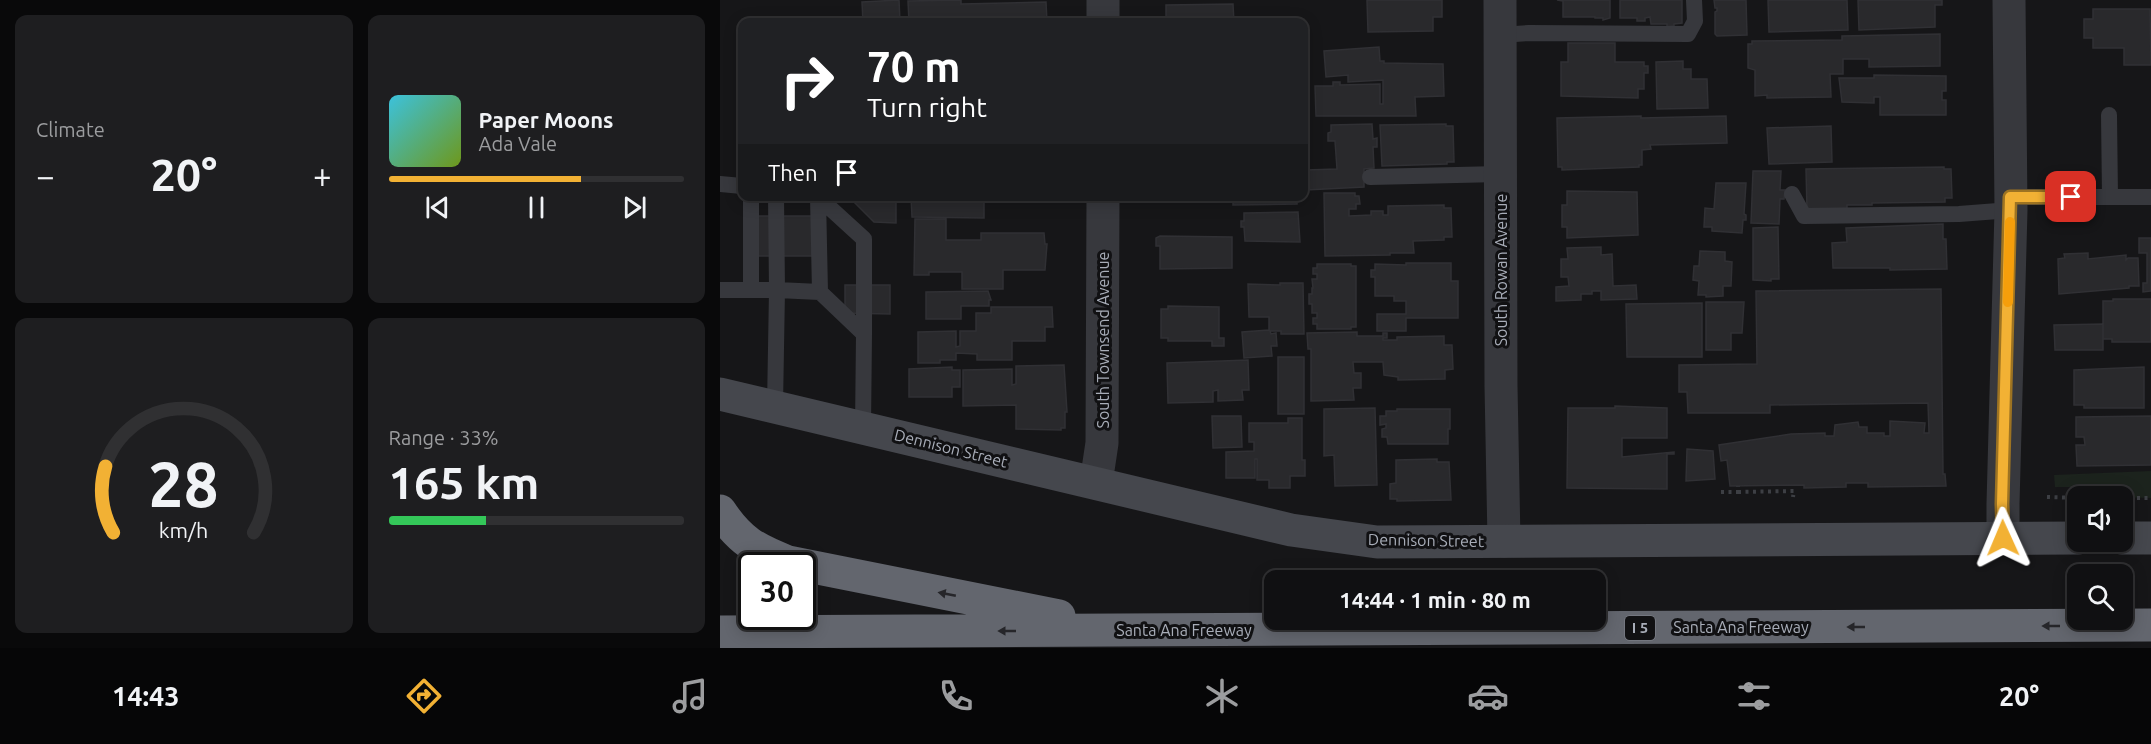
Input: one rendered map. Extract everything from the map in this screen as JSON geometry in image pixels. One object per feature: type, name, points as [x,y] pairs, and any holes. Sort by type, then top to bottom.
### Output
[{"type":"highway","points":[[720,511],[733,530],[759,551],[788,562],[1128,630]]},
{"type":"highway","name":"Santa Ana Freeway","points":[[720,632],[2151,625]]},
{"type":"street","points":[[1103,0],[1103,18]]},
{"type":"street","name":"South Rowan Avenue","points":[[1500,0],[1504,541]]},
{"type":"street","points":[[2003,538],[2002,504],[2011,204],[2009,0]]},
{"type":"street","name":"South Townsend Avenue","points":[[1096,483],[1102,443],[1103,201]]},
{"type":"street","name":"Dennison Street","points":[[720,394],[1291,530],[1377,542],[2067,538]]},
{"type":"street","points":[[2133,538],[2151,538]]},
{"type":"lane","points":[[1500,35],[1529,33],[1688,34],[1695,21],[1694,0]]},
{"type":"lane","points":[[2109,115],[2110,197]]},
{"type":"lane","points":[[1370,177],[1500,174]]},
{"type":"lane","points":[[720,184],[738,186]]},
{"type":"lane","points":[[1792,194],[1804,216],[1959,214],[2011,204],[2110,197],[2151,197]]},
{"type":"lane","points":[[751,201],[751,290]]},
{"type":"lane","points":[[775,406],[777,201]]},
{"type":"lane","points":[[817,201],[820,292]]},
{"type":"lane","points":[[822,201],[864,238],[863,427]]},
{"type":"lane","points":[[720,290],[820,292],[864,334]]},
{"type":"path","points":[[1738,486],[1738,492]]},
{"type":"path","points":[[1721,492],[1794,491],[1793,498]]},
{"type":"path","points":[[2047,498],[2067,498]]},
{"type":"path","points":[[2133,498],[2151,498]]},
{"type":"shaded area","points":[[2151,471],[2151,498],[2133,498],[2133,486],[2055,487],[2054,475]]},
{"type":"building","points":[[899,0],[900,18],[863,18],[862,2]]},
{"type":"building","points":[[961,0],[961,4],[1046,2],[1047,18],[909,18],[908,1]]},
{"type":"building","points":[[1367,0],[1442,0],[1442,17],[1433,17],[1433,31],[1368,32]]},
{"type":"building","points":[[1557,0],[1610,0],[1610,18],[1603,20],[1603,18],[1595,17],[1563,17],[1563,1]]},
{"type":"building","points":[[1620,0],[1682,0],[1682,23],[1667,27],[1667,24],[1651,24],[1650,17],[1645,18],[1645,21],[1637,21],[1637,18],[1620,18]]},
{"type":"building","points":[[1714,0],[1746,0],[1747,35],[1717,36],[1715,34],[1717,8],[1715,8]]},
{"type":"building","points":[[1768,0],[1847,0],[1848,30],[1769,32]]},
{"type":"building","points":[[1858,0],[1942,0],[1942,5],[1935,5],[1935,27],[1859,30]]},
{"type":"building","points":[[1233,4],[1234,18],[1166,18],[1166,5]]},
{"type":"building","points":[[2093,9],[2150,9],[2151,65],[2124,65],[2124,48],[2093,48],[2093,38],[2084,38],[2084,19],[2093,19]]},
{"type":"building","points":[[1940,34],[1940,66],[1869,67],[1869,59],[1843,59],[1843,74],[1830,74],[1831,97],[1767,98],[1767,95],[1755,96],[1755,70],[1748,68],[1748,44],[1752,44],[1752,41],[1842,40],[1842,36]]},
{"type":"building","points":[[1568,43],[1615,43],[1615,62],[1644,62],[1644,66],[1648,66],[1648,73],[1644,73],[1644,89],[1638,89],[1638,98],[1561,96],[1561,62],[1568,62]]},
{"type":"building","points":[[1379,47],[1380,61],[1384,63],[1443,64],[1444,96],[1415,97],[1416,116],[1316,116],[1315,86],[1333,86],[1333,82],[1340,82],[1340,85],[1380,84],[1380,104],[1383,104],[1383,80],[1348,82],[1348,75],[1326,77],[1324,51]]},
{"type":"building","points":[[1683,61],[1683,69],[1691,69],[1691,79],[1707,79],[1708,108],[1657,109],[1656,62]]},
{"type":"building","points":[[1874,75],[1946,76],[1946,91],[1942,91],[1942,100],[1946,100],[1946,115],[1880,115],[1880,97],[1874,97],[1874,103],[1842,102],[1839,78],[1874,78]]},
{"type":"building","points":[[1641,116],[1641,118],[1726,116],[1727,143],[1650,145],[1651,149],[1642,150],[1642,165],[1639,167],[1562,170],[1562,167],[1558,167],[1557,118]]},
{"type":"building","points":[[1372,124],[1373,139],[1377,138],[1377,147],[1373,147],[1374,168],[1364,169],[1364,187],[1308,190],[1308,170],[1337,169],[1335,141],[1328,141],[1331,125]]},
{"type":"building","points":[[1446,124],[1446,126],[1453,126],[1454,162],[1382,166],[1380,125]]},
{"type":"building","points":[[1831,126],[1832,162],[1769,164],[1767,128]]},
{"type":"building","points":[[1944,167],[1944,169],[1951,169],[1952,198],[1945,198],[1945,202],[1872,203],[1872,205],[1847,205],[1847,209],[1807,210],[1806,169]]},
{"type":"building","points":[[1753,171],[1781,171],[1780,190],[1785,190],[1784,199],[1780,199],[1779,224],[1751,223]]},
{"type":"building","points":[[1716,183],[1746,183],[1744,214],[1746,220],[1743,220],[1742,233],[1712,231],[1712,227],[1704,227],[1705,208],[1714,209]]},
{"type":"building","points":[[1567,191],[1637,192],[1638,235],[1567,238],[1567,227],[1562,227],[1562,205],[1567,205]]},
{"type":"building","points":[[1324,193],[1355,193],[1355,196],[1359,196],[1360,204],[1356,204],[1356,209],[1349,209],[1349,216],[1371,215],[1371,211],[1383,211],[1383,215],[1388,215],[1388,206],[1444,205],[1444,208],[1451,208],[1452,237],[1444,237],[1444,240],[1413,241],[1414,253],[1325,256]]},
{"type":"building","points":[[853,201],[896,201],[896,223],[874,222]]},
{"type":"building","points":[[911,201],[984,201],[984,218],[912,217]]},
{"type":"building","points":[[1233,201],[1297,201],[1297,204],[1233,205]]},
{"type":"building","points":[[1298,212],[1300,242],[1245,241],[1244,227],[1241,227],[1244,213]]},
{"type":"building","points":[[744,216],[812,216],[812,256],[744,256]]},
{"type":"building","points":[[915,219],[946,219],[946,240],[981,240],[981,233],[1044,233],[1045,244],[1047,244],[1045,270],[1003,270],[1003,289],[962,289],[962,272],[929,272],[929,275],[914,275]]},
{"type":"building","points":[[1943,224],[1947,269],[1833,268],[1832,243],[1847,242],[1846,228]]},
{"type":"building","points":[[1778,227],[1779,279],[1753,280],[1753,228]]},
{"type":"building","points":[[1160,236],[1232,237],[1232,268],[1160,269],[1160,246],[1156,246],[1156,238]]},
{"type":"building","points":[[2139,238],[2151,238],[2151,291],[2143,292],[2143,283],[2147,283],[2147,253],[2139,253]]},
{"type":"building","points":[[1601,247],[1601,255],[1612,254],[1613,286],[1636,285],[1637,299],[1601,300],[1601,291],[1592,291],[1592,294],[1581,294],[1581,300],[1556,301],[1556,287],[1569,286],[1568,277],[1561,277],[1561,259],[1568,259],[1567,248]]},
{"type":"building","points":[[1700,251],[1725,252],[1725,261],[1732,262],[1731,286],[1723,286],[1723,296],[1698,295],[1699,281],[1693,280],[1694,266],[1699,266]]},
{"type":"building","points":[[2088,253],[2088,259],[2126,255],[2126,260],[2138,258],[2139,286],[2059,294],[2058,259],[2065,258],[2064,254]]},
{"type":"building","points":[[1406,263],[1451,263],[1451,281],[1458,281],[1458,318],[1406,318],[1406,331],[1377,331],[1377,314],[1406,314],[1406,301],[1394,301],[1394,296],[1375,296],[1375,277],[1371,277],[1371,270],[1375,270],[1375,264],[1406,265]]},
{"type":"building","points":[[1317,264],[1356,266],[1356,327],[1317,329],[1317,324],[1313,324],[1313,318],[1317,318],[1317,313],[1312,313],[1309,294],[1312,294],[1312,279],[1317,279],[1317,274],[1313,274],[1313,268],[1317,268]]},
{"type":"building","points":[[1280,283],[1303,283],[1304,334],[1281,334],[1281,331],[1270,331],[1271,334],[1276,333],[1277,346],[1271,346],[1272,356],[1244,358],[1242,332],[1269,330],[1269,317],[1249,317],[1248,284],[1280,285]]},
{"type":"building","points":[[845,285],[890,285],[890,314],[845,313]]},
{"type":"building","points":[[1941,289],[1943,474],[1945,474],[1946,486],[1868,487],[1868,483],[1846,483],[1846,487],[1730,486],[1727,460],[1721,461],[1719,445],[1791,434],[1825,433],[1825,436],[1834,436],[1835,425],[1858,422],[1859,427],[1867,427],[1867,433],[1884,433],[1884,436],[1890,436],[1890,421],[1925,423],[1924,433],[1929,433],[1928,403],[1770,405],[1770,413],[1688,413],[1687,392],[1679,392],[1679,365],[1757,364],[1756,291]]},
{"type":"building","points":[[988,291],[991,300],[989,300],[989,306],[961,306],[961,319],[926,319],[926,292]]},
{"type":"building","points":[[2113,299],[2151,299],[2151,342],[2112,342],[2112,339],[2103,339],[2103,301],[2113,301]]},
{"type":"building","points":[[1706,302],[1744,302],[1742,333],[1731,333],[1731,350],[1706,350]]},
{"type":"building","points":[[1702,303],[1702,357],[1627,357],[1626,304]]},
{"type":"building","points":[[1168,306],[1219,307],[1219,338],[1224,338],[1224,346],[1212,346],[1212,341],[1168,341],[1168,338],[1161,338],[1161,309],[1168,309]]},
{"type":"building","points":[[991,307],[1052,307],[1053,327],[1045,327],[1045,341],[1012,341],[1012,360],[977,360],[977,354],[956,353],[956,360],[918,363],[918,332],[956,331],[956,347],[960,346],[960,331],[976,331],[976,313],[991,313]]},
{"type":"building","points":[[2103,324],[2103,350],[2055,350],[2054,325]]},
{"type":"building","points":[[1357,332],[1357,336],[1383,336],[1383,333],[1387,333],[1387,338],[1383,340],[1397,340],[1397,337],[1444,336],[1444,345],[1452,345],[1453,369],[1445,370],[1445,379],[1398,380],[1398,377],[1384,375],[1383,362],[1353,362],[1354,373],[1361,373],[1361,388],[1353,388],[1354,400],[1311,401],[1311,349],[1308,349],[1307,333]]},
{"type":"building","points":[[1278,357],[1304,357],[1304,414],[1278,414]]},
{"type":"building","points":[[1248,360],[1249,390],[1242,390],[1243,400],[1218,401],[1218,390],[1213,391],[1213,402],[1168,403],[1167,363]]},
{"type":"building","points":[[1064,365],[1067,412],[1065,412],[1065,428],[1061,430],[1016,429],[1016,405],[963,406],[963,370],[1012,369],[1012,385],[1016,384],[1016,366]]},
{"type":"building","points":[[952,367],[952,370],[960,370],[960,387],[952,387],[952,397],[909,397],[909,369]]},
{"type":"building","points":[[2144,367],[2144,408],[2084,408],[2084,405],[2074,405],[2074,370]]},
{"type":"building","points":[[1615,406],[1667,408],[1667,438],[1622,438],[1622,457],[1674,452],[1674,454],[1667,454],[1667,489],[1567,488],[1568,408],[1615,408]]},
{"type":"building","points":[[1375,408],[1377,485],[1335,486],[1334,455],[1324,456],[1324,409]]},
{"type":"building","points":[[1397,409],[1450,409],[1448,444],[1388,444],[1387,437],[1382,437],[1382,429],[1386,428],[1386,424],[1380,425],[1380,416],[1386,416],[1386,411],[1397,411]]},
{"type":"building","points":[[1212,416],[1241,416],[1242,447],[1213,448]]},
{"type":"building","points":[[2151,416],[2151,465],[2077,466],[2076,445],[2085,445],[2084,437],[2076,437],[2076,417]]},
{"type":"building","points":[[1288,418],[1302,418],[1302,460],[1305,460],[1305,476],[1290,476],[1290,488],[1269,488],[1269,480],[1257,480],[1257,459],[1255,459],[1255,478],[1226,478],[1226,452],[1254,451],[1254,442],[1249,442],[1249,423],[1288,423]]},
{"type":"building","points":[[1687,449],[1713,451],[1715,479],[1686,481]]},
{"type":"building","points":[[1437,459],[1437,462],[1449,462],[1451,500],[1397,501],[1397,499],[1390,499],[1390,484],[1396,483],[1396,460]]},
{"type":"slow traffic","points":[[2008,302],[2010,222]]},
{"type":"route","points":[[2003,538],[2010,197],[2071,197]]}]
